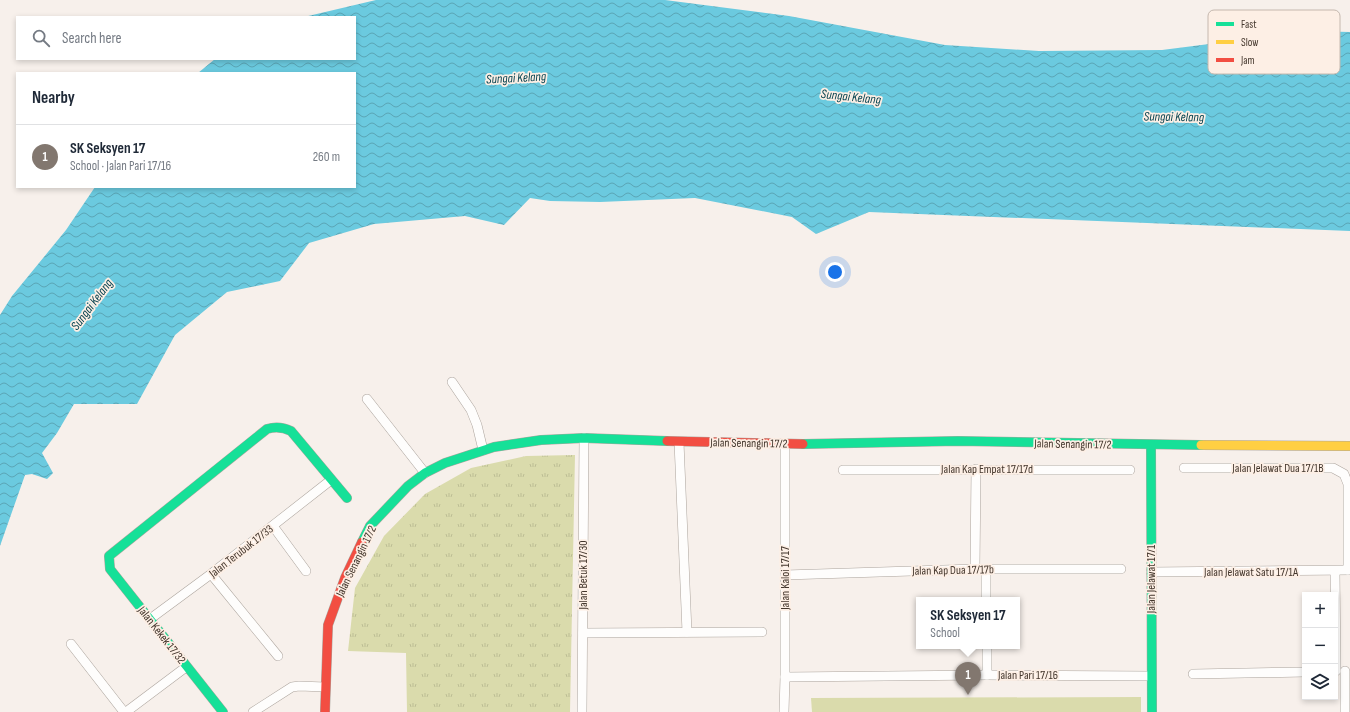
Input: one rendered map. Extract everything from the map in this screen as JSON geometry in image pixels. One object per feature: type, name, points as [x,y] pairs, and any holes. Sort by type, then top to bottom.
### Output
[{"type":"street","points":[[452,382],[471,410],[477,425],[483,450]]},
{"type":"street","points":[[367,399],[425,473]]},
{"type":"street","name":"Jalan Kekek 17/32","points":[[222,712],[110,569],[108,563],[109,556],[267,429],[274,426],[285,427],[291,430],[331,480]]},
{"type":"street","name":"Jalan Senangin 17/2","points":[[324,712],[328,625],[345,578],[370,526],[408,486],[425,473],[444,463],[483,450],[521,442],[584,438],[785,444],[958,442],[1350,446]]},
{"type":"street","name":"Jalan Betuk 17/30","points":[[582,712],[584,438]]},
{"type":"street","points":[[679,442],[687,632]]},
{"type":"street","name":"Jalan Kaloi 17/17","points":[[784,712],[785,444]]},
{"type":"street","name":"Jalan Jelawat 17/1","points":[[1151,445],[1152,712]]},
{"type":"street","name":"Jalan Jelawat Dua 17/1B","points":[[1184,468],[1333,468],[1344,474],[1348,484],[1349,570]]},
{"type":"street","points":[[974,569],[976,469]]},
{"type":"street","name":"Jalan Kap Empat 17/17d","points":[[843,470],[1130,470]]},
{"type":"street","points":[[331,480],[346,498]]},
{"type":"street","name":"Jalan Terubuk 17/33","points":[[150,619],[212,574],[331,480]]},
{"type":"street","points":[[273,526],[306,571]]},
{"type":"street","name":"Jalan Kap Dua 17/17b","points":[[785,575],[974,569],[1121,569]]},
{"type":"street","points":[[986,569],[986,597]]},
{"type":"street","name":"Jalan Jelawat Satu 17/1A","points":[[1151,572],[1349,570]]},
{"type":"street","points":[[1335,571],[1345,712]]},
{"type":"street","points":[[212,574],[278,656]]},
{"type":"street","points":[[583,633],[762,632]]},
{"type":"street","points":[[70,644],[125,712],[186,667]]},
{"type":"street","points":[[987,649],[987,675]]},
{"type":"street","points":[[1193,674],[1302,672]]},
{"type":"street","name":"Jalan Pari 17/16","points":[[785,677],[987,675],[1152,676]]},
{"type":"street","points":[[253,712],[292,687],[325,687]]},
{"type":"green space","points":[[575,455],[570,712],[407,712],[406,653],[348,651],[355,588],[384,536],[425,494],[471,468],[526,456]]},
{"type":"green space","points":[[1141,697],[1141,712],[812,712],[811,698]]},
{"type":"water","name":"Sungai Kelang","points":[[376,0],[665,0],[789,16],[945,45],[1039,51],[1162,50],[1208,44],[1208,74],[1340,74],[1340,32],[1350,32],[1350,231],[869,212],[816,234],[792,217],[695,198],[600,202],[550,201],[530,198],[504,225],[465,216],[374,224],[309,243],[280,281],[227,292],[175,335],[137,404],[74,404],[57,433],[42,453],[53,473],[47,479],[32,474],[25,475],[0,546],[0,315],[12,296],[66,230],[94,188],[356,188],[356,72],[199,72],[214,60],[356,60],[356,16],[308,16]]},
{"type":"traffic: fast","points":[[223,712],[110,569],[109,556],[267,429],[273,427],[279,427],[291,431],[347,498]]},
{"type":"traffic: fast","points":[[362,542],[370,526],[408,486],[425,473],[445,463],[494,447],[541,440],[584,438],[667,441]]},
{"type":"traffic: fast","points":[[803,444],[958,441],[1201,445]]},
{"type":"traffic: fast","points":[[1151,445],[1152,712]]},
{"type":"traffic: slow","points":[[1201,445],[1350,446]]},
{"type":"traffic: jam","points":[[667,441],[803,444]]},
{"type":"traffic: jam","points":[[325,712],[328,625],[345,578],[362,542]]},
{"type":"place","name":"SK Seksyen 17","points":[[968,695]]}]
